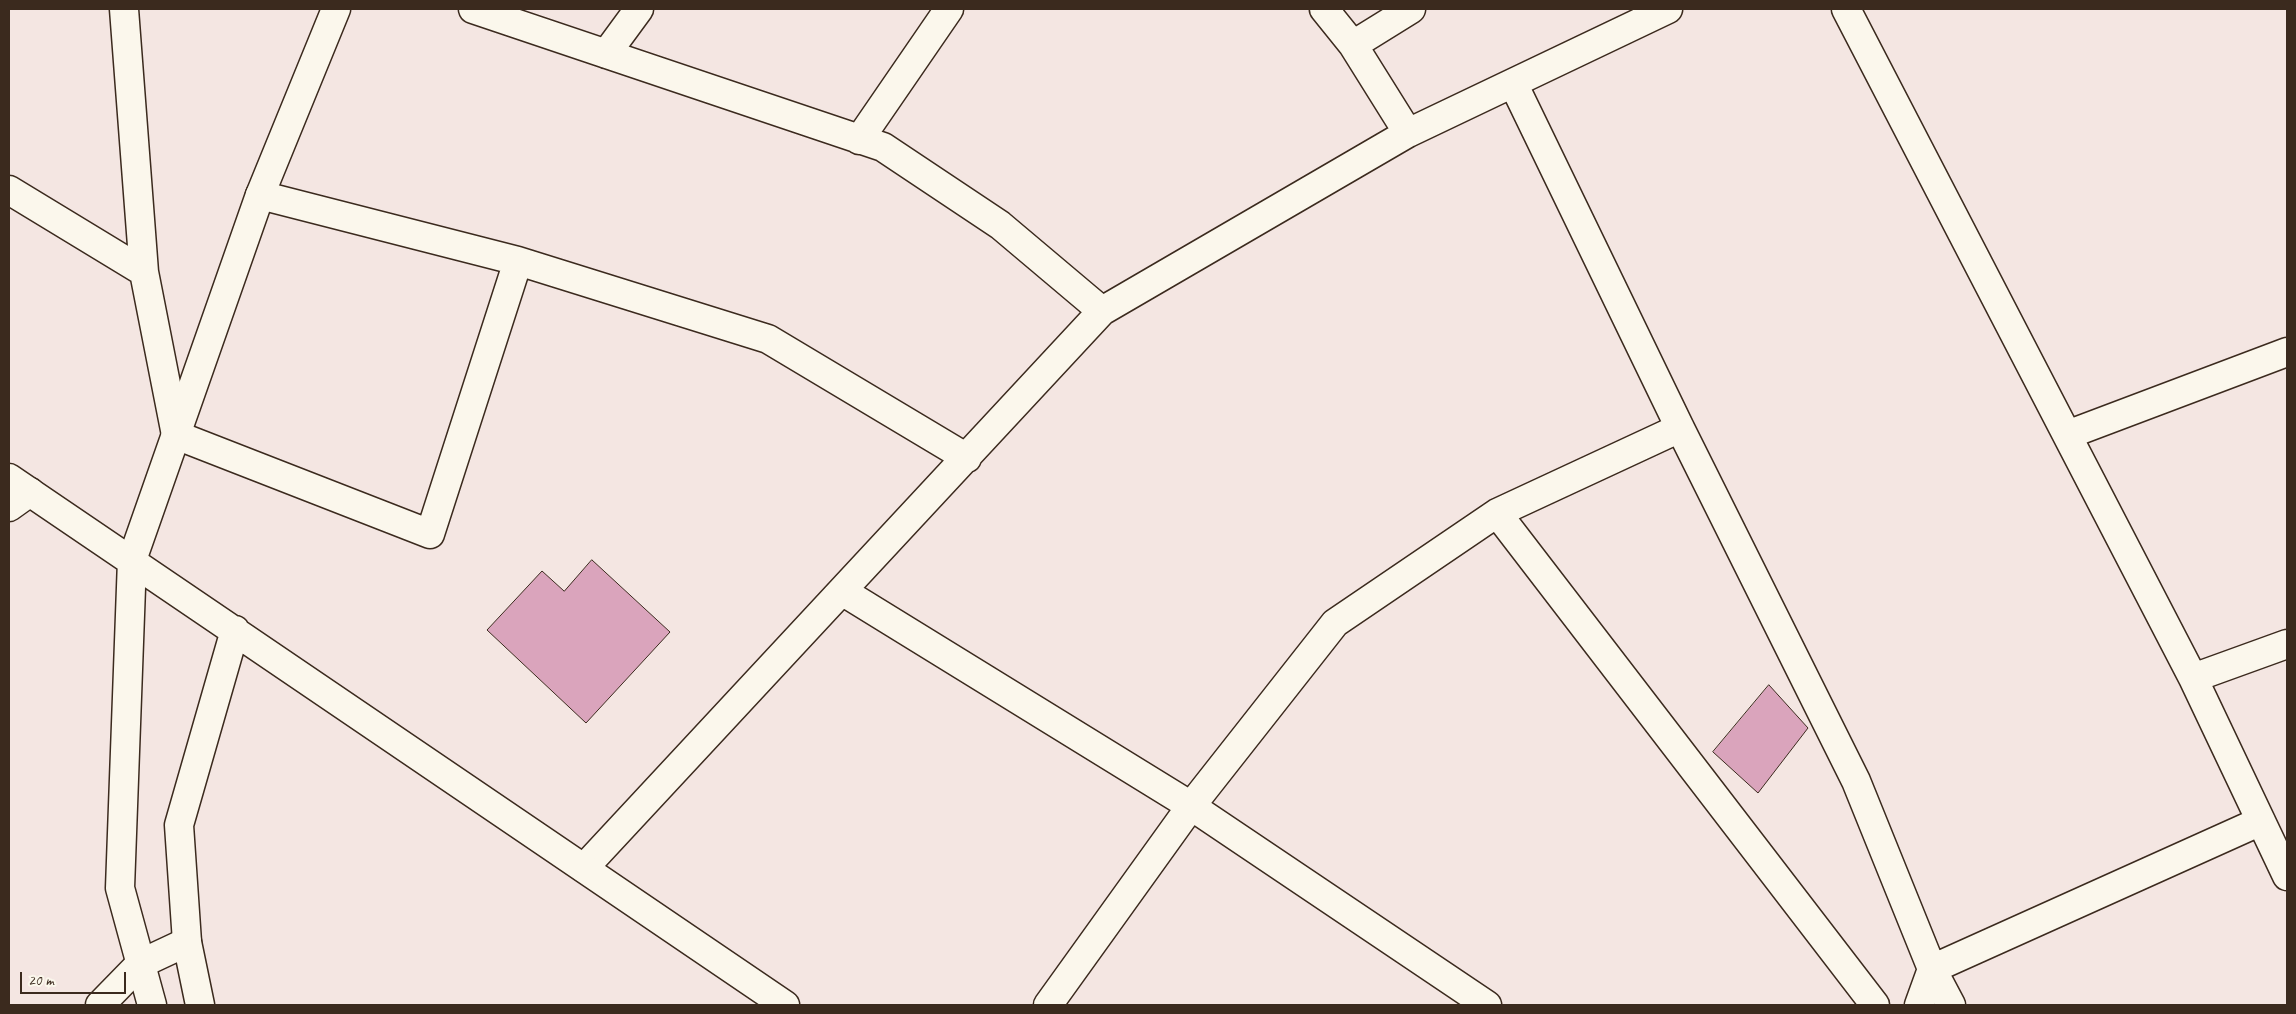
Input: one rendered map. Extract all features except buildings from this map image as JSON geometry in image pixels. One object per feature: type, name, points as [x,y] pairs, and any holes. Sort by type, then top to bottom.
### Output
[{"type":"street","points":[[124,9],[144,272],[176,435]]},
{"type":"street","points":[[152,1005],[120,888],[132,560],[260,195],[336,9]]},
{"type":"street","points":[[473,9],[882,148],[1000,225],[1102,311]]},
{"type":"street","points":[[606,54],[639,9]]},
{"type":"street","points":[[859,140],[949,9]]},
{"type":"street","points":[[1324,9],[1353,45],[1408,133]]},
{"type":"street","points":[[1353,45],[1411,9]]},
{"type":"street","points":[[584,868],[1102,311],[1408,133],[1668,9]]},
{"type":"street","points":[[1846,9],[2193,678],[2287,876]]},
{"type":"street","points":[[1513,83],[1680,428],[1856,781],[1932,969],[1951,1005]]},
{"type":"street","points":[[9,190],[144,272]]},
{"type":"street","points":[[260,195],[518,261],[768,339],[967,458]]},
{"type":"street","points":[[176,435],[430,534],[518,261]]},
{"type":"street","points":[[2067,435],[2287,352]]},
{"type":"street","points":[[1048,1005],[1192,806],[1336,623],[1497,513],[1680,428]]},
{"type":"street","points":[[16,492],[132,560],[785,1005]]},
{"type":"street","points":[[1497,513],[1875,1005]]},
{"type":"street","points":[[842,591],[1192,806],[1487,1005]]},
{"type":"street","points":[[200,1005],[187,942],[179,825],[235,630]]},
{"type":"street","points":[[2193,678],[2287,644]]},
{"type":"street","points":[[1919,1005],[1932,969],[2261,822]]},
{"type":"street","points":[[100,1005],[140,964],[187,942]]}]
